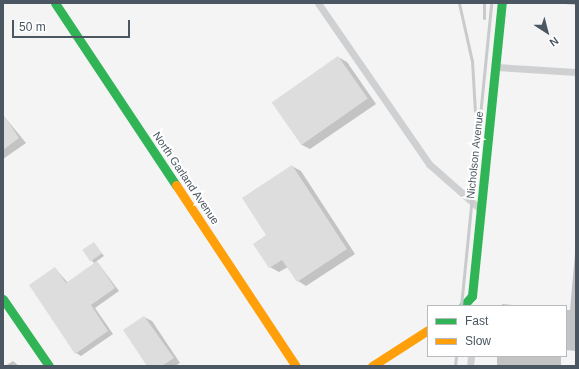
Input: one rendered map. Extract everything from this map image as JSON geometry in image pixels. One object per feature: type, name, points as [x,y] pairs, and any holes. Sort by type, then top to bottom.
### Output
[{"type":"street","name":"North Garland Avenue","points":[[56,3],[296,366]]},
{"type":"street","name":"Nicholson Avenue","points":[[472,296],[502,3]]},
{"type":"street","points":[[464,305],[472,296]]},
{"type":"street","points":[[3,299],[49,366]]},
{"type":"street","points":[[372,366],[427,331]]},
{"type":"lane","points":[[318,3],[429,164],[454,190],[482,210]]},
{"type":"lane","points":[[496,67],[576,72]]},
{"type":"lane","points":[[472,296],[472,305]]},
{"type":"building","points":[[338,56],[368,99],[301,145],[272,102]]},
{"type":"building","points":[[3,114],[19,138],[3,150]]},
{"type":"building","points":[[292,165],[347,249],[297,282],[282,260],[269,268],[253,244],[266,235],[242,198]]},
{"type":"building","points":[[94,242],[102,254],[90,261],[82,250]]},
{"type":"building","points":[[97,261],[115,288],[91,305],[108,331],[75,354],[29,285],[55,267],[66,283]]},
{"type":"building","points":[[144,316],[174,358],[162,366],[147,366],[123,330]]},
{"type":"railway","points":[[459,3],[472,61],[475,111]]},
{"type":"railway","points":[[484,3],[484,18]]},
{"type":"railway","points":[[461,305],[491,3]]},
{"type":"railway","points":[[455,366],[456,357]]},
{"type":"traffic: fast","points":[[55,3],[176,185]]},
{"type":"traffic: fast","points":[[464,305],[472,296],[502,3]]},
{"type":"traffic: fast","points":[[3,299],[49,366]]},
{"type":"traffic: slow","points":[[176,185],[296,366]]},
{"type":"traffic: slow","points":[[372,366],[427,331]]}]
